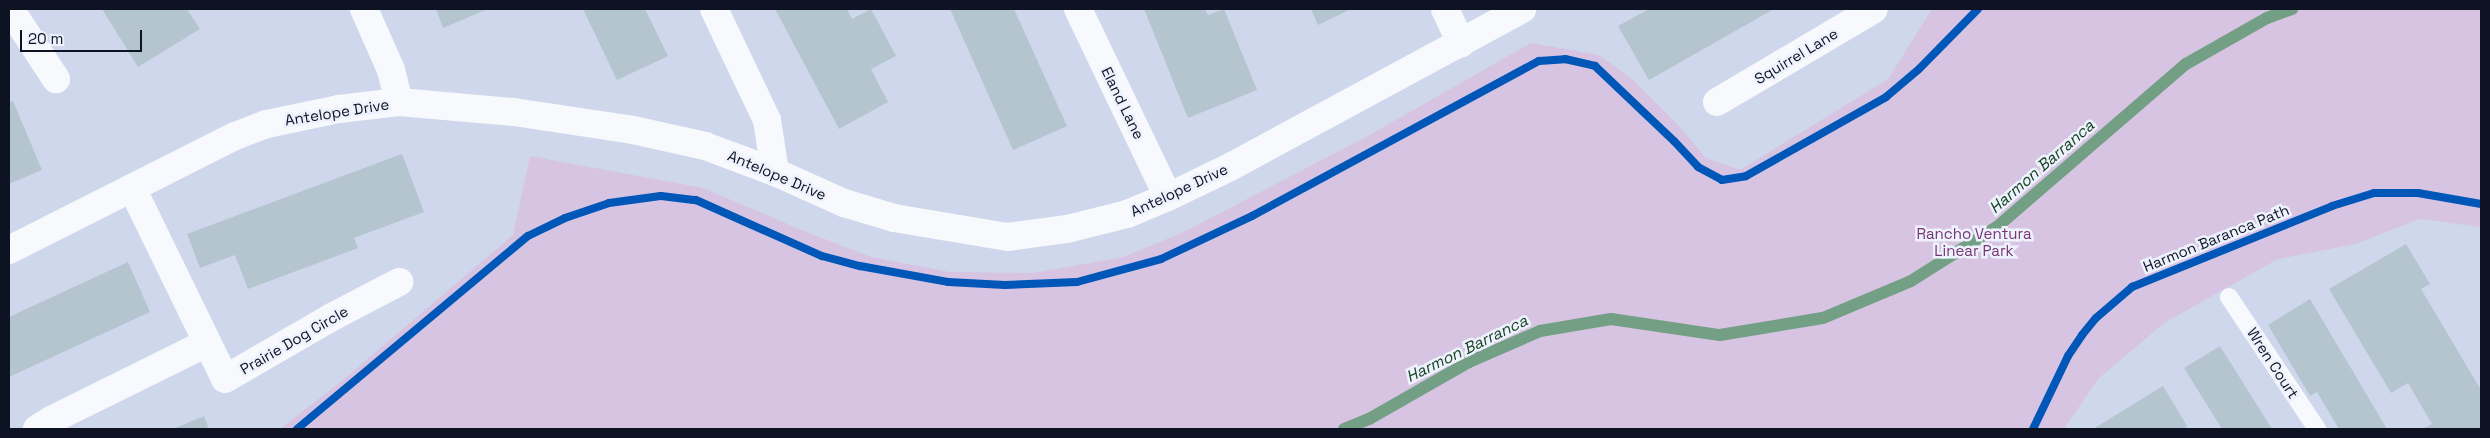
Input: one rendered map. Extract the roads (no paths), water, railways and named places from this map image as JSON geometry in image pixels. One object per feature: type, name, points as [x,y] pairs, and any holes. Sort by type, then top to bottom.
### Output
[{"type":"street","points":[[10,9],[19,46],[56,80]]},
{"type":"street","points":[[364,9],[391,70],[399,102]]},
{"type":"street","points":[[714,9],[767,120],[775,172]]},
{"type":"street","name":"Eland Lane","points":[[1078,9],[1168,197]]},
{"type":"street","points":[[1445,9],[1461,43]]},
{"type":"street","name":"Antelope Drive","points":[[9,250],[235,136],[267,124],[339,109],[399,102],[514,112],[633,130],[705,146],[775,172],[844,204],[894,218],[1007,237],[1076,227],[1127,214],[1168,197],[1232,166],[1522,9]]},
{"type":"street","name":"Squirrel Lane","points":[[1717,102],[1874,9]]},
{"type":"street","name":"Prairie Dog Circle","points":[[132,188],[225,379],[332,317],[399,282]]},
{"type":"street","points":[[37,429],[51,420],[207,343]]},
{"type":"lane","name":"Wren Court","points":[[2229,297],[2316,429]]},
{"type":"waterway","name":"Harmon Barranca","points":[[1344,429],[1369,419],[1469,362],[1540,331],[1611,319],[1720,335],[1823,318],[1911,281],[1998,226],[2186,64],[2267,18],[2292,9]]},
{"type":"park label","name":"Rancho Ventura Linear Park","points":[[1974,242]]}]
